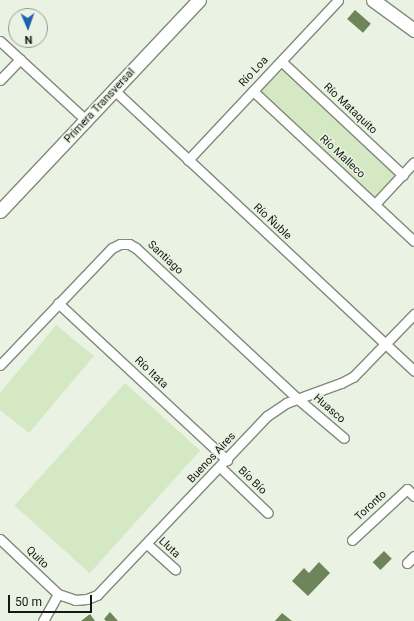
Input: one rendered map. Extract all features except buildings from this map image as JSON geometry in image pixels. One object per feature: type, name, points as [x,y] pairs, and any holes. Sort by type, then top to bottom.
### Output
[{"type":"main road","name":"Primera Transversal","points":[[0,211],[199,0]]},
{"type":"main road","points":[[373,0],[414,30]]},
{"type":"street","name":"Río Loa","points":[[188,160],[338,0]]},
{"type":"street","points":[[0,41],[86,120]]},
{"type":"street","points":[[0,80],[20,59]]},
{"type":"street","name":"Río Mataquito","points":[[281,61],[403,174]]},
{"type":"street","name":"Río Ñuble","points":[[114,90],[414,371]]},
{"type":"street","name":"Río Malleco","points":[[253,91],[414,241]]},
{"type":"street","points":[[374,204],[414,162]]},
{"type":"street","name":"Santiago","points":[[0,365],[112,248],[120,244],[133,245],[298,399]]},
{"type":"street","name":"Río Itata","points":[[58,303],[226,460]]},
{"type":"street","name":"Buenos Aires","points":[[58,594],[75,600],[87,599],[97,595],[272,412],[298,399],[346,380],[358,372],[386,345],[414,314]]},
{"type":"street","name":"Huasco","points":[[298,399],[344,438]]},
{"type":"street","name":"Bío Bío","points":[[220,467],[268,513]]},
{"type":"street","name":"Toronto","points":[[352,540],[407,489],[414,496]]},
{"type":"street","name":"Quito","points":[[0,539],[58,594]]},
{"type":"street","name":"Lluta","points":[[147,544],[175,569]]},
{"type":"street","points":[[407,563],[414,556]]},
{"type":"street","points":[[43,621],[58,594]]},
{"type":"green space","points":[[284,68],[395,171],[396,177],[378,198],[372,197],[260,92]]},
{"type":"green space","points":[[56,325],[94,356],[29,433],[0,410],[0,393]]},
{"type":"green space","points":[[125,383],[200,451],[90,573],[15,506]]}]
